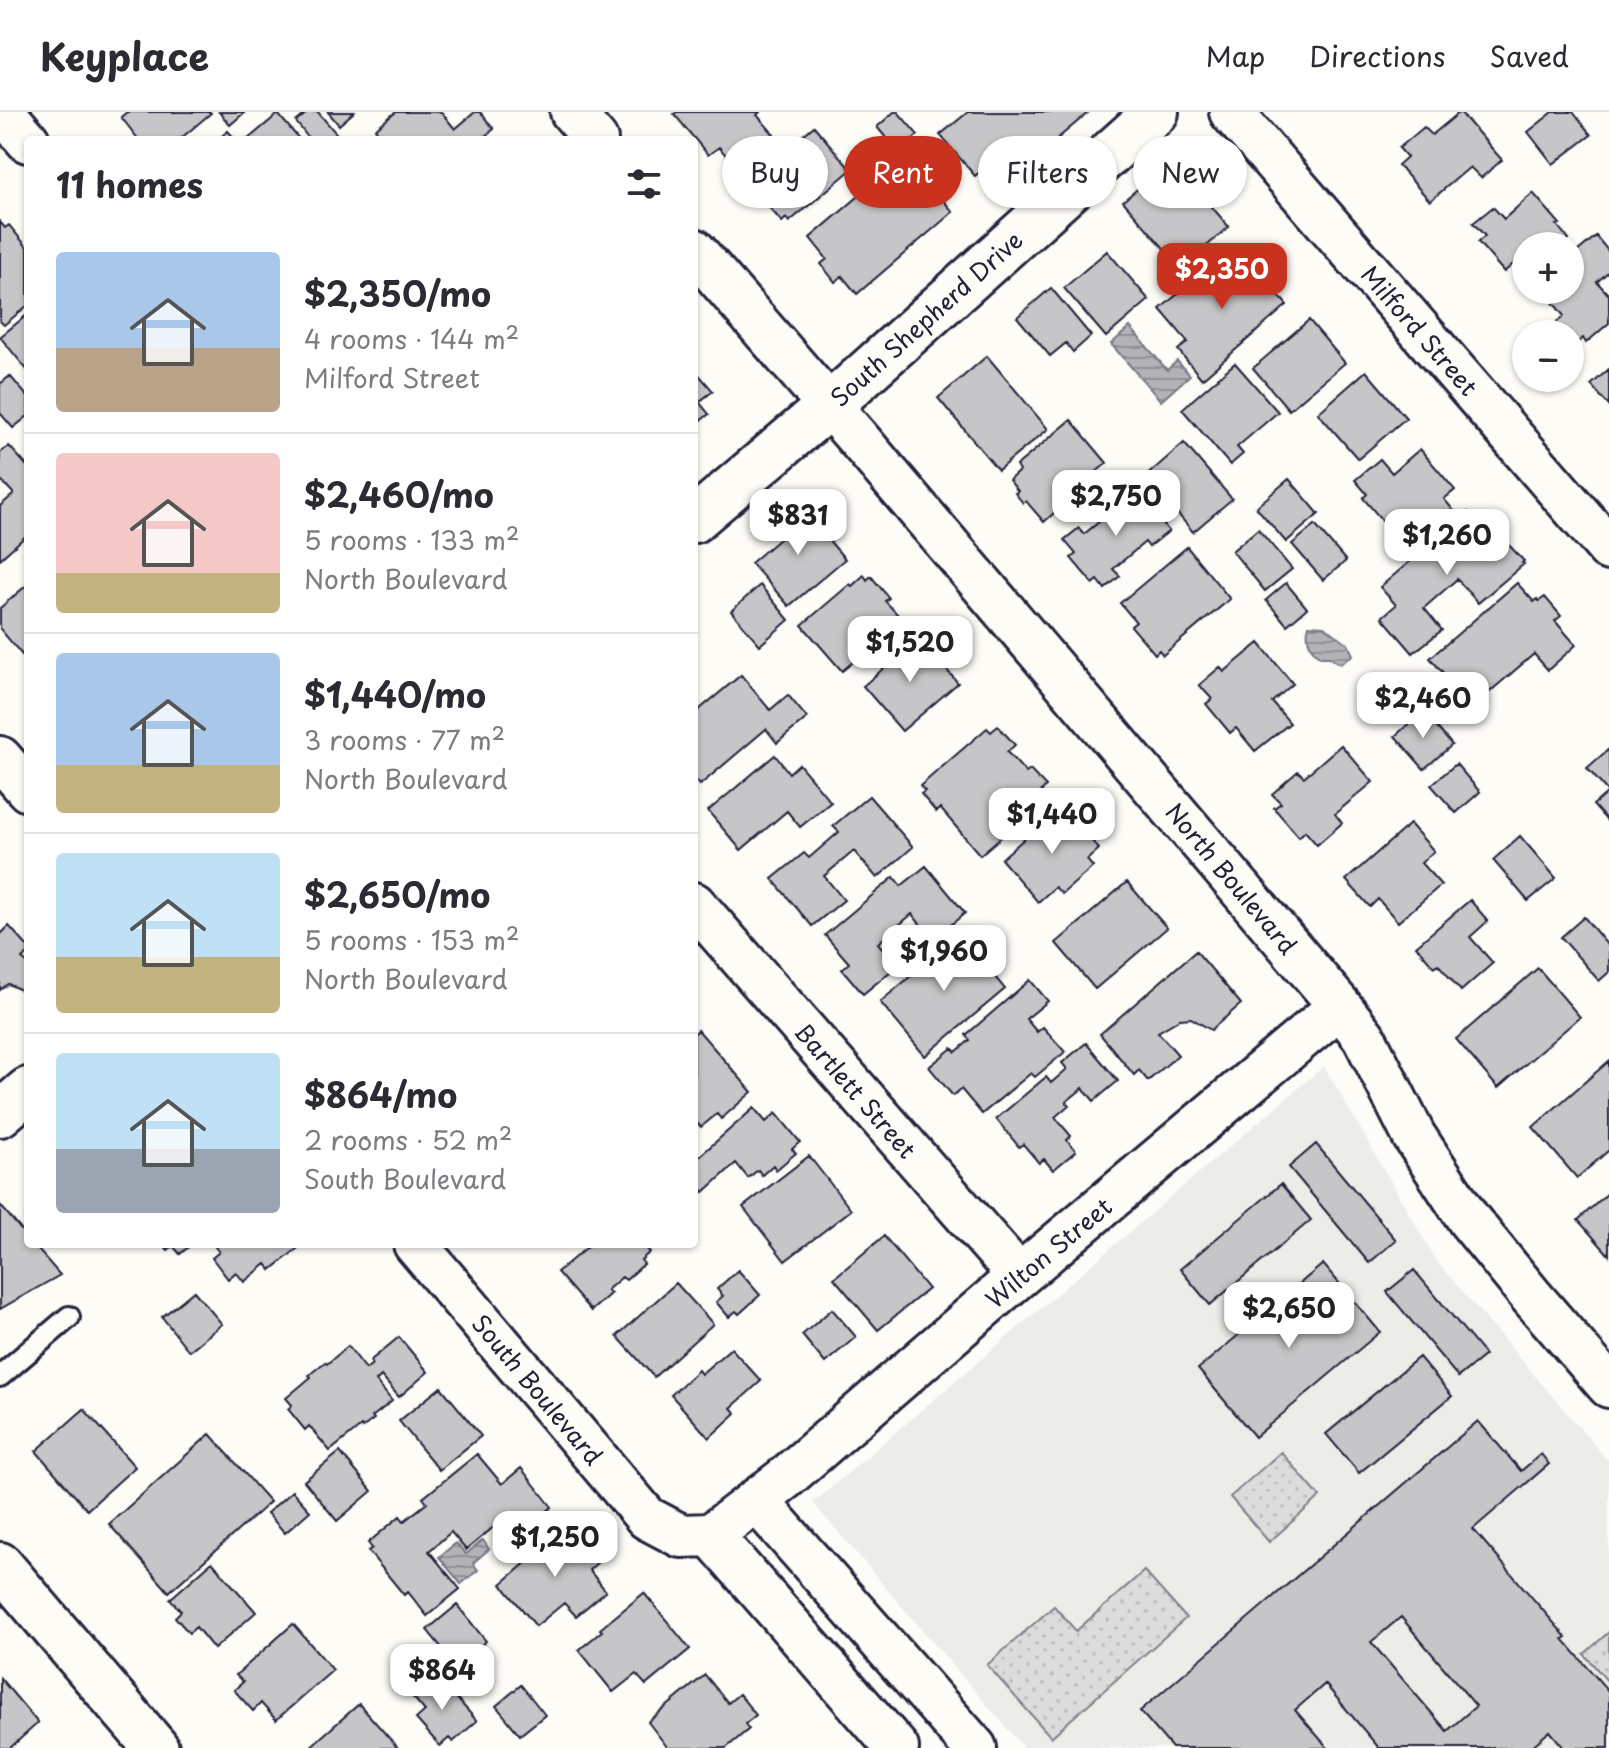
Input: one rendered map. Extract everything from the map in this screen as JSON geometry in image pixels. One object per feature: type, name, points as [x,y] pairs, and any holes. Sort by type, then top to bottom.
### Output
[{"type":"main road","name":"South Shepherd Drive","points":[[698,517],[830,405],[1156,112]]},
{"type":"main road","points":[[0,1114],[24,1093]]},
{"type":"main road","points":[[0,1565],[156,1748]]},
{"type":"street","points":[[3,112],[24,136]]},
{"type":"street","points":[[572,112],[593,136]]},
{"type":"street","name":"Milford Street","points":[[1231,112],[1609,549]]},
{"type":"street","name":"North Boulevard","points":[[698,255],[830,405],[1340,1006],[1364,1037],[1414,1136],[1469,1220],[1609,1386]]},
{"type":"street","points":[[0,758],[24,785]]},
{"type":"street","name":"Bartlett Street","points":[[698,909],[1019,1276]]},
{"type":"street","name":"Wilton Street","points":[[756,1500],[1340,1006]]},
{"type":"street","name":"South Boulevard","points":[[418,1248],[647,1518],[681,1536],[711,1535]]},
{"type":"street","points":[[897,1748],[711,1535],[756,1500],[975,1748]]},
{"type":"lane","points":[[0,1376],[69,1317]]},
{"type":"shaded area","points":[[1130,327],[1167,370],[1177,361],[1190,375],[1161,401],[1111,344]]},
{"type":"shaded area","points":[[1309,625],[1324,626],[1348,644],[1353,655],[1340,664],[1329,657],[1320,657],[1309,643]]},
{"type":"shaded area","points":[[1324,1066],[1437,1262],[1609,1462],[1609,1748],[1024,1748],[813,1503]]},
{"type":"shaded area","points":[[1281,1452],[1320,1497],[1269,1542],[1230,1497]]},
{"type":"shaded area","points":[[483,1540],[489,1549],[473,1563],[478,1570],[461,1584],[439,1557],[456,1543],[466,1554]]},
{"type":"shaded area","points":[[1144,1571],[1186,1618],[1051,1737],[987,1665],[1054,1606],[1076,1631]]},
{"type":"shaded area","points":[[1609,1632],[1609,1683],[1584,1654]]},
{"type":"building","points":[[127,112],[211,113],[184,136],[136,136],[121,117]]},
{"type":"building","points":[[219,112],[245,112],[230,125]]},
{"type":"building","points":[[308,112],[318,112],[338,136],[307,136],[296,122]]},
{"type":"building","points":[[328,112],[354,112],[339,125]]},
{"type":"building","points":[[396,112],[441,112],[455,129],[475,112],[480,112],[494,129],[485,136],[381,136],[375,129]]},
{"type":"building","points":[[760,112],[757,115],[775,136],[722,136],[722,150],[719,147],[708,155],[698,143],[698,136],[692,136],[674,114]]},
{"type":"building","points":[[898,112],[918,135],[884,136],[877,127]]},
{"type":"building","points":[[968,112],[1089,112],[1060,136],[978,136],[978,173],[975,176],[962,161],[962,136],[940,135]]},
{"type":"building","points":[[1460,112],[1502,160],[1481,178],[1470,167],[1430,201],[1398,165],[1407,157],[1399,148],[1424,127],[1432,135]]},
{"type":"building","points":[[1553,112],[1573,112],[1591,135],[1553,164],[1528,132]]},
{"type":"building","points":[[278,114],[297,136],[252,136]]},
{"type":"building","points":[[814,126],[822,136],[802,136]]},
{"type":"building","points":[[828,143],[844,162],[844,176],[828,189]]},
{"type":"building","points":[[1133,193],[1133,208],[1213,208],[1229,227],[1181,268],[1123,201]]},
{"type":"building","points":[[1533,193],[1560,224],[1557,225],[1563,232],[1512,232],[1512,265],[1504,272],[1478,242],[1485,236],[1473,223],[1493,207],[1504,219]]},
{"type":"building","points":[[770,208],[806,208],[789,222],[786,218],[782,222]]},
{"type":"building","points":[[845,208],[950,208],[953,212],[857,294],[842,276],[835,282],[821,264],[827,259],[810,238]]},
{"type":"building","points":[[0,222],[5,228],[9,225],[24,243],[24,308],[4,325],[0,321]]},
{"type":"building","points":[[1596,236],[1609,252],[1609,271],[1597,282],[1609,295],[1609,323],[1586,343],[1584,320],[1559,320],[1564,316],[1554,304],[1584,304],[1584,246]]},
{"type":"building","points":[[1235,245],[1287,305],[1202,379],[1178,350],[1188,342],[1160,309]]},
{"type":"building","points":[[1107,251],[1149,300],[1106,337],[1064,288]]},
{"type":"building","points":[[1051,288],[1091,336],[1073,352],[1066,343],[1050,356],[1017,317]]},
{"type":"building","points":[[24,317],[24,366],[0,337]]},
{"type":"building","points":[[1309,320],[1345,363],[1289,410],[1253,368]]},
{"type":"building","points":[[987,356],[1048,429],[998,470],[938,398]]},
{"type":"building","points":[[1235,363],[1278,412],[1237,447],[1243,454],[1230,465],[1182,409]]},
{"type":"building","points":[[1609,369],[1609,406],[1591,385]]},
{"type":"building","points":[[1366,371],[1406,418],[1358,459],[1318,413]]},
{"type":"building","points":[[698,374],[713,391],[699,402],[709,414],[698,423]]},
{"type":"building","points":[[10,376],[24,392],[24,419],[13,428],[0,413],[0,384]]},
{"type":"building","points":[[1071,420],[1107,463],[1061,502],[1063,505],[1044,522],[1026,501],[1023,503],[1009,480],[1019,471],[1016,466]]},
{"type":"building","points":[[1184,443],[1232,499],[1193,532],[1146,476]]},
{"type":"building","points":[[9,446],[24,463],[24,538],[0,559],[0,506],[14,494],[0,479],[0,453]]},
{"type":"building","points":[[1420,449],[1455,490],[1444,499],[1454,511],[1433,529],[1423,518],[1398,539],[1363,498],[1367,494],[1355,480],[1380,459],[1392,473]]},
{"type":"building","points":[[1289,479],[1319,514],[1286,542],[1256,507]]},
{"type":"building","points":[[1131,485],[1169,531],[1149,547],[1145,542],[1113,569],[1120,576],[1105,589],[1098,580],[1093,584],[1071,558],[1076,554],[1064,540],[1079,528],[1084,534],[1116,508],[1111,502]]},
{"type":"building","points":[[802,508],[806,513],[811,508],[826,525],[820,530],[845,559],[789,606],[751,563],[785,534],[779,527]]},
{"type":"building","points":[[1468,512],[1481,528],[1488,523],[1524,564],[1478,603],[1457,579],[1424,608],[1442,630],[1413,653],[1382,617],[1396,605],[1380,587]]},
{"type":"building","points":[[1315,525],[1346,561],[1323,580],[1292,544]]},
{"type":"building","points":[[1258,529],[1292,569],[1265,591],[1232,551]]},
{"type":"building","points":[[1187,547],[1230,599],[1163,655],[1159,650],[1155,654],[1131,626],[1136,622],[1120,603]]},
{"type":"building","points":[[864,575],[867,580],[871,576],[889,598],[885,601],[898,615],[881,629],[875,621],[853,640],[864,653],[842,671],[802,625]]},
{"type":"building","points":[[1286,583],[1307,608],[1287,625],[1266,600]]},
{"type":"building","points":[[1517,583],[1534,602],[1545,597],[1561,616],[1555,621],[1576,645],[1548,670],[1534,654],[1486,695],[1473,680],[1460,692],[1430,658]]},
{"type":"building","points":[[760,585],[789,620],[760,645],[731,611]]},
{"type":"building","points":[[24,587],[22,655],[0,629],[0,608]]},
{"type":"building","points":[[919,638],[958,683],[902,731],[863,686]]},
{"type":"building","points":[[1259,643],[1293,684],[1272,702],[1290,723],[1255,751],[1236,728],[1230,733],[1206,704],[1212,699],[1199,685],[1220,667],[1224,672]]},
{"type":"building","points":[[741,675],[770,710],[788,695],[807,718],[777,743],[766,729],[700,785],[698,711]]},
{"type":"building","points":[[1423,711],[1452,745],[1424,769],[1395,736]]},
{"type":"building","points":[[998,726],[1015,745],[1007,752],[1026,773],[1030,770],[1046,787],[1041,791],[1047,798],[980,855],[940,808],[936,812],[921,794],[925,791],[920,786],[987,728],[991,732]]},
{"type":"building","points":[[1341,745],[1373,782],[1335,814],[1342,823],[1317,845],[1305,831],[1299,837],[1274,808],[1281,803],[1272,794],[1298,771],[1304,777]]},
{"type":"building","points":[[1609,749],[1609,823],[1593,805],[1608,792],[1587,768]]},
{"type":"building","points":[[775,755],[789,773],[799,764],[831,802],[800,827],[787,811],[741,850],[708,811]]},
{"type":"building","points":[[1456,764],[1480,792],[1456,813],[1431,785]]},
{"type":"building","points":[[869,796],[913,847],[877,878],[854,851],[824,876],[844,900],[812,926],[772,879],[804,853],[809,858],[839,832],[833,826]]},
{"type":"building","points":[[1062,806],[1099,849],[1087,860],[1093,867],[1062,894],[1055,887],[1038,902],[1001,859]]},
{"type":"building","points":[[1410,824],[1434,851],[1421,863],[1441,885],[1398,922],[1378,899],[1370,907],[1346,880]]},
{"type":"building","points":[[1520,836],[1556,878],[1528,901],[1493,860]]},
{"type":"building","points":[[926,866],[965,913],[933,940],[912,914],[878,943],[897,966],[863,994],[842,969],[849,963],[825,935],[894,877],[901,886]]},
{"type":"building","points":[[1127,882],[1167,928],[1095,989],[1056,943]]},
{"type":"building","points":[[1470,900],[1488,921],[1470,937],[1493,963],[1461,991],[1438,964],[1434,967],[1416,946]]},
{"type":"building","points":[[1584,917],[1609,947],[1609,972],[1599,981],[1561,937]]},
{"type":"building","points":[[9,926],[24,943],[24,988],[21,990],[8,984],[0,990],[0,935]]},
{"type":"building","points":[[968,928],[994,959],[986,966],[1005,989],[925,1056],[880,1002]]},
{"type":"building","points":[[1196,951],[1241,1004],[1211,1030],[1191,1018],[1180,1019],[1158,1032],[1178,1055],[1148,1081],[1139,1070],[1134,1075],[1100,1034]]},
{"type":"building","points":[[1538,968],[1580,1017],[1498,1088],[1456,1039]]},
{"type":"building","points":[[1030,980],[1048,1001],[1026,1019],[1037,1032],[1043,1027],[1065,1052],[1035,1077],[1031,1073],[982,1114],[961,1089],[953,1096],[929,1067],[952,1048],[956,1052],[970,1040],[966,1035]]},
{"type":"building","points":[[698,1030],[752,1092],[721,1119],[717,1114],[701,1127],[698,1124]]},
{"type":"building","points":[[1086,1043],[1118,1081],[1094,1101],[1083,1088],[1066,1102],[1069,1105],[1055,1117],[1071,1136],[1067,1140],[1076,1151],[1053,1170],[1044,1159],[1039,1163],[1023,1144],[1019,1147],[996,1119],[1046,1077],[1051,1083],[1067,1069],[1062,1063]]},
{"type":"building","points":[[1609,1061],[1609,1150],[1577,1178],[1533,1127]]},
{"type":"building","points":[[754,1108],[766,1122],[776,1113],[800,1142],[792,1149],[796,1153],[776,1170],[773,1165],[762,1175],[758,1170],[748,1178],[736,1163],[704,1192],[698,1185],[698,1157]]},
{"type":"building","points":[[1316,1144],[1396,1240],[1369,1263],[1289,1167]]},
{"type":"building","points":[[809,1156],[851,1210],[785,1261],[743,1207]]},
{"type":"building","points":[[1281,1184],[1311,1220],[1210,1305],[1180,1269]]},
{"type":"building","points":[[1609,1192],[1609,1255],[1578,1220]]},
{"type":"building","points":[[0,1205],[24,1233],[24,1248],[36,1248],[60,1275],[0,1309]]},
{"type":"building","points":[[884,1236],[928,1289],[878,1330],[834,1278]]},
{"type":"building","points":[[216,1248],[298,1248],[271,1270],[266,1264],[244,1282],[236,1272],[228,1279],[212,1258],[219,1252]]},
{"type":"building","points":[[586,1248],[646,1248],[650,1252],[641,1260],[644,1264],[626,1280],[622,1277],[607,1290],[611,1293],[591,1311],[557,1272]]},
{"type":"building","points":[[1323,1264],[1380,1332],[1255,1437],[1198,1369]]},
{"type":"building","points":[[738,1270],[760,1295],[739,1314],[736,1311],[729,1317],[716,1302],[723,1296],[717,1289]]},
{"type":"building","points":[[1414,1270],[1485,1355],[1458,1377],[1387,1292]]},
{"type":"building","points":[[676,1283],[713,1324],[654,1377],[617,1336]]},
{"type":"building","points":[[194,1291],[222,1324],[189,1351],[162,1317]]},
{"type":"building","points":[[832,1309],[856,1337],[825,1363],[802,1335]]},
{"type":"building","points":[[399,1337],[428,1372],[399,1397],[381,1376],[376,1381],[392,1401],[372,1417],[374,1419],[330,1451],[309,1426],[305,1430],[288,1409],[292,1405],[286,1398],[311,1377],[309,1375],[348,1346],[366,1369],[372,1364],[370,1361]]},
{"type":"building","points":[[731,1348],[761,1381],[731,1408],[736,1413],[709,1438],[671,1395],[698,1370],[701,1374]]},
{"type":"building","points":[[1419,1357],[1452,1396],[1359,1473],[1326,1434]]},
{"type":"building","points":[[441,1387],[481,1436],[439,1470],[399,1421]]},
{"type":"building","points":[[84,1409],[135,1467],[87,1510],[36,1451]]},
{"type":"building","points":[[1478,1421],[1521,1471],[1541,1454],[1549,1464],[1473,1529],[1609,1692],[1609,1748],[1564,1748],[1550,1731],[1530,1748],[1379,1748],[1325,1684],[1295,1710],[1328,1748],[1172,1748],[1140,1711]],"holes":[[[1401,1617],[1476,1706],[1447,1731],[1371,1642]]]},
{"type":"building","points":[[210,1434],[270,1502],[169,1592],[109,1524]]},
{"type":"building","points":[[340,1452],[372,1491],[337,1521],[304,1481]]},
{"type":"building","points":[[477,1454],[502,1484],[521,1468],[552,1507],[509,1543],[495,1526],[466,1550],[451,1532],[429,1551],[460,1589],[427,1616],[408,1592],[404,1595],[368,1551],[372,1548],[368,1543],[400,1516],[404,1521],[427,1503],[423,1498]]},
{"type":"building","points":[[292,1491],[310,1511],[285,1533],[267,1513]]},
{"type":"building","points":[[569,1529],[597,1563],[589,1570],[606,1591],[576,1616],[564,1603],[536,1626],[501,1584],[529,1560],[527,1557],[558,1532],[561,1536]]},
{"type":"building","points":[[212,1562],[256,1612],[214,1649],[196,1627],[189,1633],[175,1617],[181,1611],[170,1599]]},
{"type":"building","points":[[644,1593],[690,1649],[646,1685],[636,1674],[613,1692],[579,1650]]},
{"type":"building","points":[[457,1605],[486,1641],[456,1665],[427,1630]]},
{"type":"building","points":[[293,1624],[333,1670],[276,1720],[261,1703],[253,1711],[234,1690],[243,1682],[236,1675]]},
{"type":"building","points":[[436,1675],[477,1721],[453,1742],[449,1738],[440,1746],[416,1719],[425,1711],[412,1696]]},
{"type":"building","points":[[705,1675],[728,1703],[739,1694],[756,1715],[745,1724],[749,1729],[726,1748],[668,1748],[648,1722]]},
{"type":"building","points":[[0,1678],[38,1723],[10,1748],[0,1748]]},
{"type":"building","points":[[521,1685],[545,1715],[520,1735],[496,1706]]},
{"type":"building","points":[[359,1704],[398,1748],[309,1748]]}]
